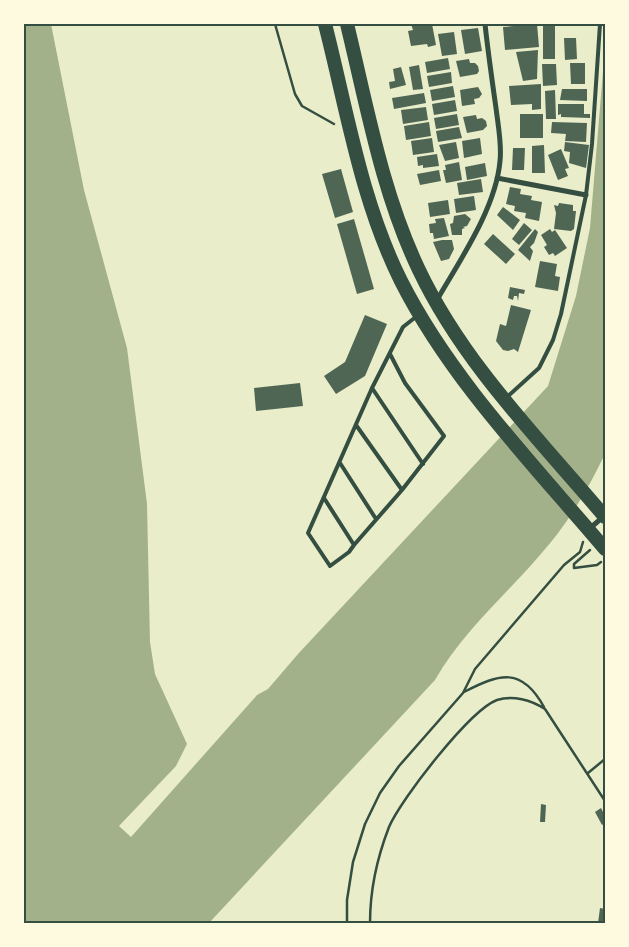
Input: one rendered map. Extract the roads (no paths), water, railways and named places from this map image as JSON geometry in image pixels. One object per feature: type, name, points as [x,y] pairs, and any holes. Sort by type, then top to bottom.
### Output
[{"type":"highway","points":[[325,24],[367,191],[382,236],[401,281],[450,362],[504,430],[579,518],[587,535],[605,549]]},
{"type":"highway","points":[[347,24],[387,186],[415,262],[456,335],[519,414],[605,516]]},
{"type":"street","points":[[436,302],[466,250],[491,197],[501,160],[500,135],[485,24]]},
{"type":"street","points":[[497,178],[586,194]]},
{"type":"street","points":[[587,535],[605,516]]},
{"type":"lane","points":[[506,398],[539,368],[553,340],[561,314],[586,194],[592,144],[600,24]]},
{"type":"lane","points":[[390,354],[405,383],[444,436],[350,552],[330,566],[308,533],[372,388],[403,327],[420,314]]},
{"type":"lane","points":[[372,388],[423,464]]},
{"type":"lane","points":[[356,425],[402,490]]},
{"type":"lane","points":[[340,463],[376,519]]},
{"type":"lane","points":[[324,498],[354,545]]}]
